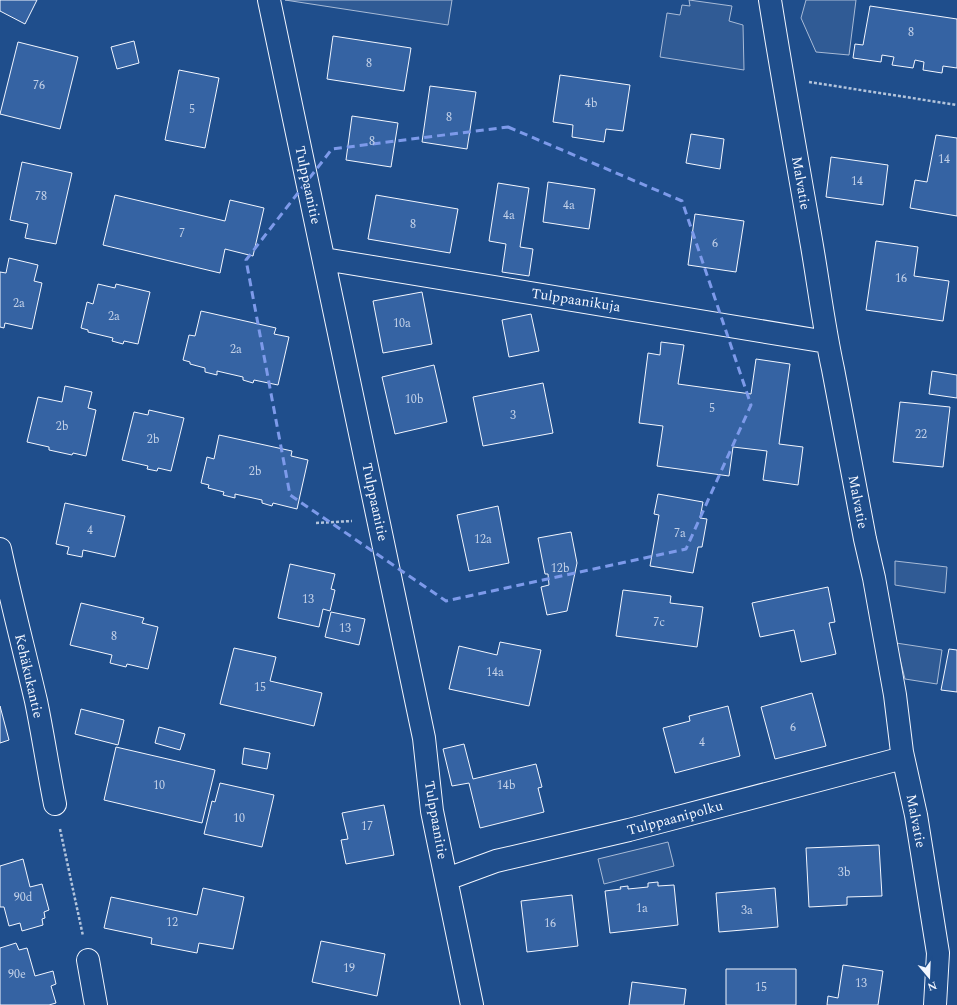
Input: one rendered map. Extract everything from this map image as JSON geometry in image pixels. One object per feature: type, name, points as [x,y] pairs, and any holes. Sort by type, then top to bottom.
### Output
[{"type":"street","name":"Tulppaanitie","points":[[269,0],[424,738],[432,811],[472,1005]]},
{"type":"street","name":"Malvatie","points":[[770,0],[813,247],[827,342],[874,578],[895,695],[903,758],[916,815],[938,953],[935,1005]]},
{"type":"street","name":"Tulppaanikuja","points":[[324,259],[827,342]]},
{"type":"street","name":"Kehäkukantie","points":[[0,549],[12,606],[36,703],[55,804]]},
{"type":"street","name":"Tulppaanipolku","points":[[447,879],[496,861],[629,830],[903,758]]},
{"type":"street","points":[[88,960],[96,1005]]},
{"type":"path","points":[[783,78],[957,105]]},
{"type":"path","points":[[316,523],[379,520]]},
{"type":"path","points":[[55,804],[88,960]]},
{"type":"highlighted area","points":[[508,127],[682,201],[751,405],[686,549],[446,601],[290,495],[246,260],[332,149]]},
{"type":"shaded area","points":[[285,0],[452,0],[448,25]]},
{"type":"shaded area","points":[[689,0],[732,6],[729,21],[743,25],[744,70],[660,57],[667,13],[680,15],[682,5],[690,6]]},
{"type":"shaded area","points":[[806,0],[856,0],[849,55],[816,52],[801,18]]},
{"type":"shaded area","points":[[895,561],[947,567],[945,593],[895,585]]},
{"type":"shaded area","points":[[896,643],[942,650],[937,684],[905,679]]},
{"type":"shaded area","points":[[668,842],[674,866],[604,884],[598,859]]},
{"type":"building","points":[[0,0],[37,0],[25,24],[0,11]]},
{"type":"building","points":[[870,6],[957,19],[957,68],[943,66],[942,73],[923,70],[924,62],[915,60],[913,68],[892,65],[894,57],[882,55],[881,62],[853,58],[855,44],[863,45]]},
{"type":"building","points":[[333,36],[411,48],[404,91],[327,79]]},
{"type":"building","points":[[134,41],[139,63],[117,69],[111,47]]},
{"type":"building","points":[[18,42],[78,57],[60,129],[0,114]]},
{"type":"building","points":[[179,70],[219,78],[205,148],[165,140]]},
{"type":"building","points":[[560,75],[630,85],[623,131],[606,129],[604,142],[572,137],[573,125],[553,122]]},
{"type":"building","points":[[430,86],[476,92],[467,149],[422,142]]},
{"type":"building","points":[[352,116],[398,123],[391,167],[346,160]]},
{"type":"building","points":[[691,134],[724,139],[720,169],[686,163]]},
{"type":"building","points":[[936,135],[957,138],[957,216],[910,208],[915,180],[927,182]]},
{"type":"building","points":[[831,157],[888,165],[883,205],[826,197]]},
{"type":"building","points":[[22,162],[72,173],[56,244],[25,238],[28,224],[10,220]]},
{"type":"building","points":[[548,182],[595,189],[589,229],[543,222]]},
{"type":"building","points":[[498,183],[529,188],[520,247],[533,249],[529,276],[502,272],[506,244],[489,241]]},
{"type":"building","points":[[115,195],[225,221],[230,200],[264,208],[253,256],[225,249],[220,273],[103,245]]},
{"type":"building","points":[[376,195],[458,209],[450,253],[368,239]]},
{"type":"building","points":[[695,214],[744,221],[736,272],[688,265]]},
{"type":"building","points":[[876,241],[918,247],[914,276],[949,281],[943,321],[866,310]]},
{"type":"building","points":[[9,258],[38,265],[34,281],[42,283],[32,329],[5,323],[4,328],[0,327],[0,272],[6,273]]},
{"type":"building","points":[[98,284],[115,288],[116,284],[150,292],[138,344],[124,341],[123,344],[112,341],[113,338],[88,332],[88,330],[81,328],[87,302],[93,304]]},
{"type":"building","points":[[422,292],[432,344],[383,353],[373,301]]},
{"type":"building","points":[[201,311],[276,328],[274,334],[289,337],[278,385],[254,380],[253,383],[243,380],[243,377],[217,371],[217,375],[205,372],[205,368],[190,364],[190,362],[183,360],[189,335],[195,336]]},
{"type":"building","points":[[531,314],[539,351],[509,357],[502,320]]},
{"type":"building","points":[[661,342],[684,345],[678,384],[751,394],[756,359],[790,364],[779,444],[803,447],[798,485],[763,480],[767,451],[733,447],[729,476],[657,466],[663,426],[639,423],[648,353],[660,355]]},
{"type":"building","points":[[434,365],[447,422],[395,434],[382,377]]},
{"type":"building","points":[[932,371],[957,375],[957,398],[929,394]]},
{"type":"building","points":[[543,383],[553,433],[483,446],[473,397]]},
{"type":"building","points":[[65,386],[92,392],[88,408],[96,410],[86,456],[73,453],[72,455],[49,450],[49,447],[27,442],[38,397],[62,402]]},
{"type":"building","points":[[900,402],[950,407],[943,467],[893,462]]},
{"type":"building","points":[[149,410],[184,418],[171,471],[158,468],[157,471],[147,469],[148,466],[122,460],[134,412],[148,415]]},
{"type":"building","points":[[219,435],[292,451],[291,456],[308,460],[297,509],[273,503],[272,506],[262,503],[262,500],[235,494],[235,498],[223,495],[224,492],[208,488],[209,485],[201,483],[207,457],[214,459]]},
{"type":"building","points":[[658,494],[703,502],[700,518],[707,519],[702,547],[698,547],[693,573],[650,566],[659,515],[654,514]]},
{"type":"building","points":[[65,503],[125,516],[115,557],[83,550],[82,557],[67,554],[69,547],[56,544]]},
{"type":"building","points":[[498,506],[509,563],[469,571],[457,515]]},
{"type":"building","points":[[571,532],[577,563],[567,611],[547,615],[541,587],[549,585],[548,574],[545,574],[538,538]]},
{"type":"building","points":[[290,564],[335,574],[331,589],[335,590],[330,611],[323,609],[319,627],[278,618]]},
{"type":"building","points":[[828,587],[835,622],[829,623],[836,654],[801,662],[794,630],[760,637],[752,603]]},
{"type":"building","points":[[623,590],[671,596],[670,603],[703,607],[697,647],[616,636]]},
{"type":"building","points":[[81,603],[144,618],[142,623],[158,627],[148,669],[127,664],[126,667],[110,663],[112,655],[70,645]]},
{"type":"building","points":[[331,612],[365,619],[359,645],[325,637]]},
{"type":"building","points":[[500,642],[541,650],[529,706],[449,689],[459,646],[497,655]]},
{"type":"building","points":[[234,648],[276,657],[270,681],[322,693],[314,726],[220,704]]},
{"type":"building","points":[[949,649],[957,650],[957,692],[941,690]]},
{"type":"building","points":[[812,693],[826,746],[775,759],[761,707]]},
{"type":"building","points":[[0,706],[9,740],[0,743]]},
{"type":"building","points":[[728,706],[740,756],[675,773],[663,728],[690,721],[689,716]]},
{"type":"building","points":[[81,709],[124,720],[118,745],[75,734]]},
{"type":"building","points":[[159,727],[185,734],[180,750],[155,743]]},
{"type":"building","points":[[464,744],[473,779],[536,764],[542,787],[538,788],[544,812],[480,828],[469,783],[452,786],[443,749]]},
{"type":"building","points":[[116,747],[215,770],[202,823],[104,800]]},
{"type":"building","points":[[244,748],[270,753],[267,769],[242,764]]},
{"type":"building","points":[[220,783],[274,795],[262,847],[204,834],[212,801],[215,802]]},
{"type":"building","points":[[384,805],[394,855],[346,864],[341,840],[348,839],[342,813]]},
{"type":"building","points":[[879,845],[882,896],[847,897],[847,905],[809,907],[806,848]]},
{"type":"building","points":[[23,859],[30,887],[42,884],[49,910],[44,912],[45,918],[42,919],[43,925],[22,931],[20,923],[9,926],[4,907],[0,907],[0,866]]},
{"type":"building","points":[[658,882],[658,886],[674,885],[678,925],[610,933],[605,891],[621,889],[620,887],[628,886],[628,889],[648,887],[648,883]]},
{"type":"building","points":[[203,888],[244,897],[233,949],[199,943],[197,953],[151,944],[152,938],[104,928],[111,897],[197,915]]},
{"type":"building","points":[[775,888],[778,927],[719,932],[716,893]]},
{"type":"building","points":[[572,895],[578,946],[527,952],[521,901]]},
{"type":"building","points":[[321,941],[385,954],[377,996],[312,982]]},
{"type":"building","points":[[16,943],[19,950],[27,948],[35,976],[53,971],[56,984],[51,986],[56,1003],[49,1005],[0,1005],[0,948]]},
{"type":"building","points":[[843,965],[883,971],[878,1005],[827,1005],[828,996],[838,998]]},
{"type":"building","points":[[726,969],[796,969],[796,1005],[726,1005]]},
{"type":"building","points":[[632,982],[686,989],[684,1005],[629,1005]]}]
